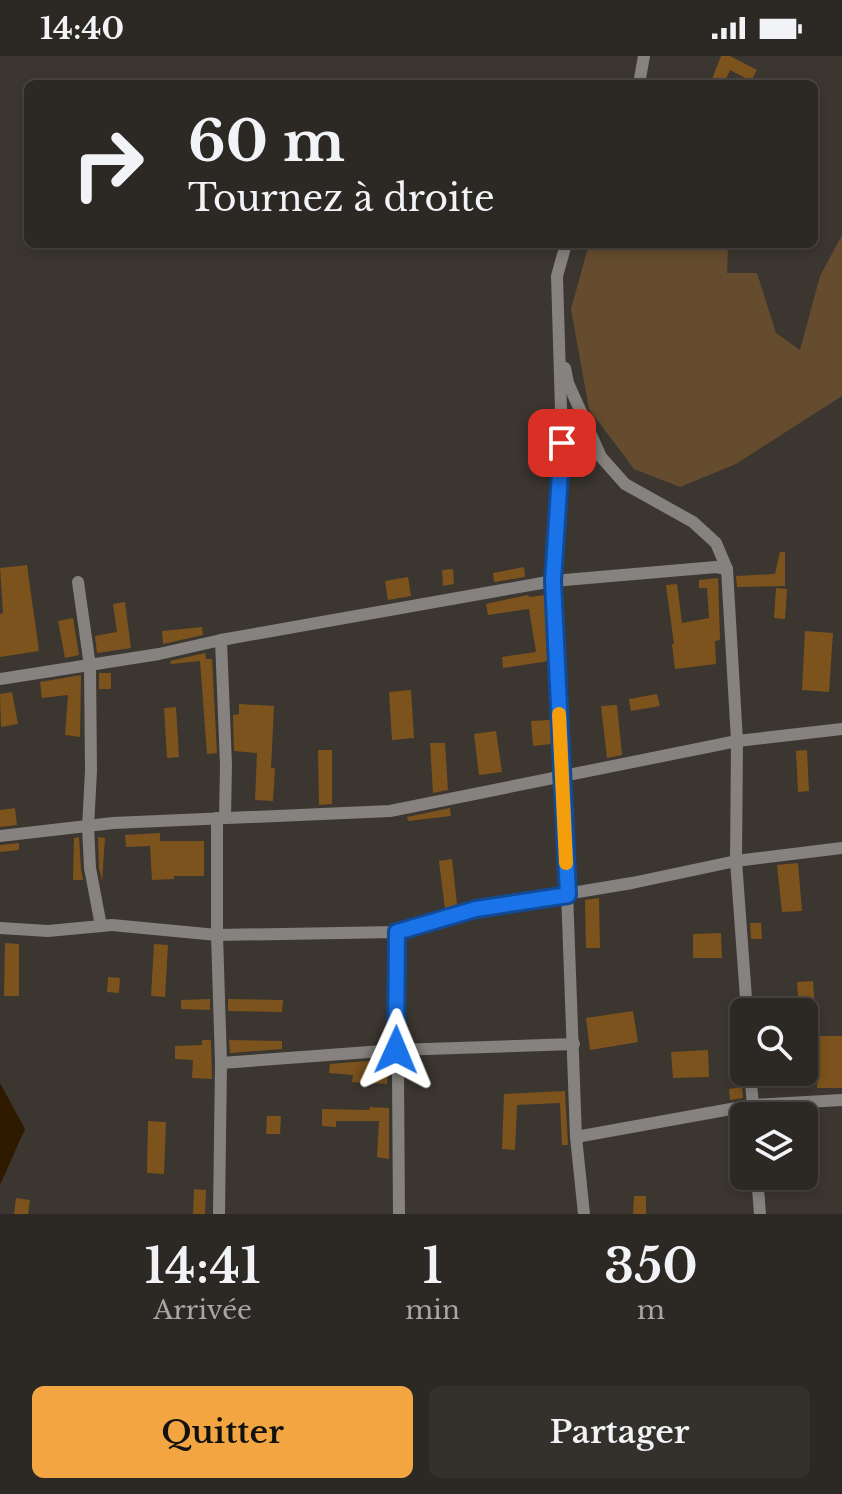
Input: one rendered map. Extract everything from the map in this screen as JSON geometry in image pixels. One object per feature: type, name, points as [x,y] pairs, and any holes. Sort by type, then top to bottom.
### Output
[{"type":"street","points":[[640,80],[644,56]]},
{"type":"street","points":[[565,248],[557,276],[562,443],[553,581],[576,1137],[584,1214]]},
{"type":"street","points":[[557,334],[568,383],[601,457],[625,484],[693,522],[716,543],[727,569],[737,741],[736,861],[746,998]]},
{"type":"street","points":[[0,679],[90,666],[553,581],[716,567],[727,569]]},
{"type":"street","points":[[78,582],[90,666],[88,827],[93,895],[101,926]]},
{"type":"street","points":[[219,1214],[221,1063],[217,935],[226,765],[221,640]]},
{"type":"street","points":[[0,836],[221,818],[390,811],[737,741],[842,729]]},
{"type":"street","points":[[0,928],[48,931],[112,925],[217,935],[397,932],[476,909],[568,895],[736,861],[842,848]]},
{"type":"street","points":[[397,932],[399,1214]]},
{"type":"street","points":[[221,1063],[396,1050],[574,1044]]},
{"type":"street","points":[[818,1103],[842,1100]]},
{"type":"street","points":[[576,1137],[730,1114]]},
{"type":"street","points":[[758,1190],[760,1214]]},
{"type":"shaded area","points":[[842,235],[842,396],[736,464],[680,487],[634,469],[589,409],[571,309],[588,248],[728,248],[727,273],[757,273],[776,333],[800,350],[820,276]]},
{"type":"shaded area","points":[[0,1083],[25,1129],[0,1185]]},
{"type":"building","points":[[721,56],[730,56],[757,70],[752,80],[730,70],[726,80],[712,80]]},
{"type":"building","points":[[780,552],[785,552],[785,586],[737,587],[736,576],[775,574]]},
{"type":"building","points":[[27,565],[39,651],[0,657],[0,614],[3,613],[0,568]]},
{"type":"building","points":[[524,567],[525,577],[494,582],[493,573]]},
{"type":"building","points":[[453,569],[454,584],[443,586],[442,570]]},
{"type":"building","points":[[408,577],[411,596],[388,600],[385,581]]},
{"type":"building","points":[[718,578],[720,640],[715,641],[716,664],[675,669],[666,585],[677,584],[682,623],[709,618],[707,588],[699,588],[699,580]]},
{"type":"building","points":[[776,588],[787,589],[785,619],[774,618]]},
{"type":"building","points":[[528,595],[544,595],[549,661],[503,668],[502,657],[536,652],[529,609],[488,615],[486,604]]},
{"type":"building","points":[[125,602],[131,648],[97,653],[95,636],[117,632],[113,604]]},
{"type":"building","points":[[73,618],[79,655],[65,658],[58,621]]},
{"type":"building","points":[[202,627],[203,635],[163,644],[162,631]]},
{"type":"building","points":[[805,631],[833,633],[829,692],[802,690]]},
{"type":"building","points":[[205,653],[206,659],[212,659],[217,753],[207,754],[200,661],[171,664],[170,661]]},
{"type":"building","points":[[99,673],[111,673],[111,689],[99,689]]},
{"type":"building","points":[[81,675],[80,737],[65,735],[68,695],[42,698],[40,682]]},
{"type":"building","points":[[411,690],[414,738],[392,740],[389,692]]},
{"type":"building","points":[[12,692],[18,724],[1,727],[0,694]]},
{"type":"building","points":[[657,694],[660,706],[631,711],[629,699]]},
{"type":"building","points":[[239,704],[274,706],[273,801],[255,800],[257,753],[234,751],[233,715],[239,714]]},
{"type":"building","points":[[617,705],[622,755],[607,758],[601,706]]},
{"type":"building","points":[[176,707],[179,757],[167,758],[164,708]]},
{"type":"building","points":[[550,720],[551,744],[533,746],[531,721]]},
{"type":"building","points":[[496,731],[502,772],[479,775],[474,734]]},
{"type":"building","points":[[430,743],[445,743],[448,790],[433,793]]},
{"type":"building","points":[[318,750],[332,750],[332,804],[319,805]]},
{"type":"building","points":[[807,750],[809,791],[798,792],[796,751]]},
{"type":"building","points":[[15,808],[17,825],[0,827],[0,810]]},
{"type":"building","points":[[450,808],[451,816],[408,821],[407,817]]},
{"type":"building","points":[[160,833],[160,841],[204,841],[204,876],[152,880],[150,846],[126,847],[125,835]]},
{"type":"building","points":[[79,837],[83,880],[73,880],[74,838]]},
{"type":"building","points":[[98,837],[105,838],[102,881],[99,867]]},
{"type":"building","points":[[19,843],[19,850],[0,852],[0,845]]},
{"type":"building","points":[[452,859],[457,905],[445,909],[439,861]]},
{"type":"building","points":[[798,863],[802,911],[782,912],[777,865]]},
{"type":"building","points":[[599,898],[600,948],[586,948],[585,900]]},
{"type":"building","points":[[750,923],[761,923],[762,939],[751,939]]},
{"type":"building","points":[[721,933],[722,958],[693,958],[693,934]]},
{"type":"building","points":[[5,943],[19,944],[19,996],[4,996]]},
{"type":"building","points":[[154,944],[168,945],[165,997],[151,996]]},
{"type":"building","points":[[108,977],[120,978],[119,993],[107,992]]},
{"type":"building","points":[[813,981],[814,998],[798,998],[797,982]]},
{"type":"building","points":[[210,999],[210,1010],[181,1009],[181,1000]]},
{"type":"building","points":[[228,999],[283,1000],[282,1012],[228,1011]]},
{"type":"building","points":[[633,1011],[638,1042],[590,1050],[586,1018]]},
{"type":"building","points":[[819,1036],[842,1036],[842,1088],[817,1088]]},
{"type":"building","points":[[202,1040],[211,1040],[212,1079],[192,1078],[193,1060],[175,1059],[175,1046],[202,1045]]},
{"type":"building","points":[[229,1040],[282,1041],[282,1049],[230,1053]]},
{"type":"building","points":[[708,1050],[709,1077],[673,1078],[671,1052]]},
{"type":"building","points":[[389,1063],[387,1084],[352,1082],[353,1075],[329,1073],[330,1064]]},
{"type":"building","points":[[742,1087],[743,1098],[730,1100],[729,1089]]},
{"type":"building","points":[[565,1091],[568,1145],[562,1145],[560,1103],[517,1105],[515,1150],[502,1149],[504,1094]]},
{"type":"building","points":[[370,1107],[389,1108],[389,1159],[377,1157],[379,1121],[336,1121],[336,1127],[322,1126],[322,1109],[369,1110]]},
{"type":"building","points":[[267,1116],[281,1116],[280,1134],[266,1134]]},
{"type":"building","points":[[148,1121],[166,1122],[164,1174],[147,1173]]},
{"type":"building","points":[[194,1189],[206,1190],[205,1214],[193,1214]]},
{"type":"building","points":[[634,1196],[646,1196],[646,1214],[633,1214]]},
{"type":"building","points":[[16,1198],[30,1200],[28,1214],[14,1214]]},
{"type":"slow traffic","points":[[559,714],[566,863]]},
{"type":"route","points":[[396,1050],[397,932],[476,909],[568,895],[553,581],[562,443]]}]
